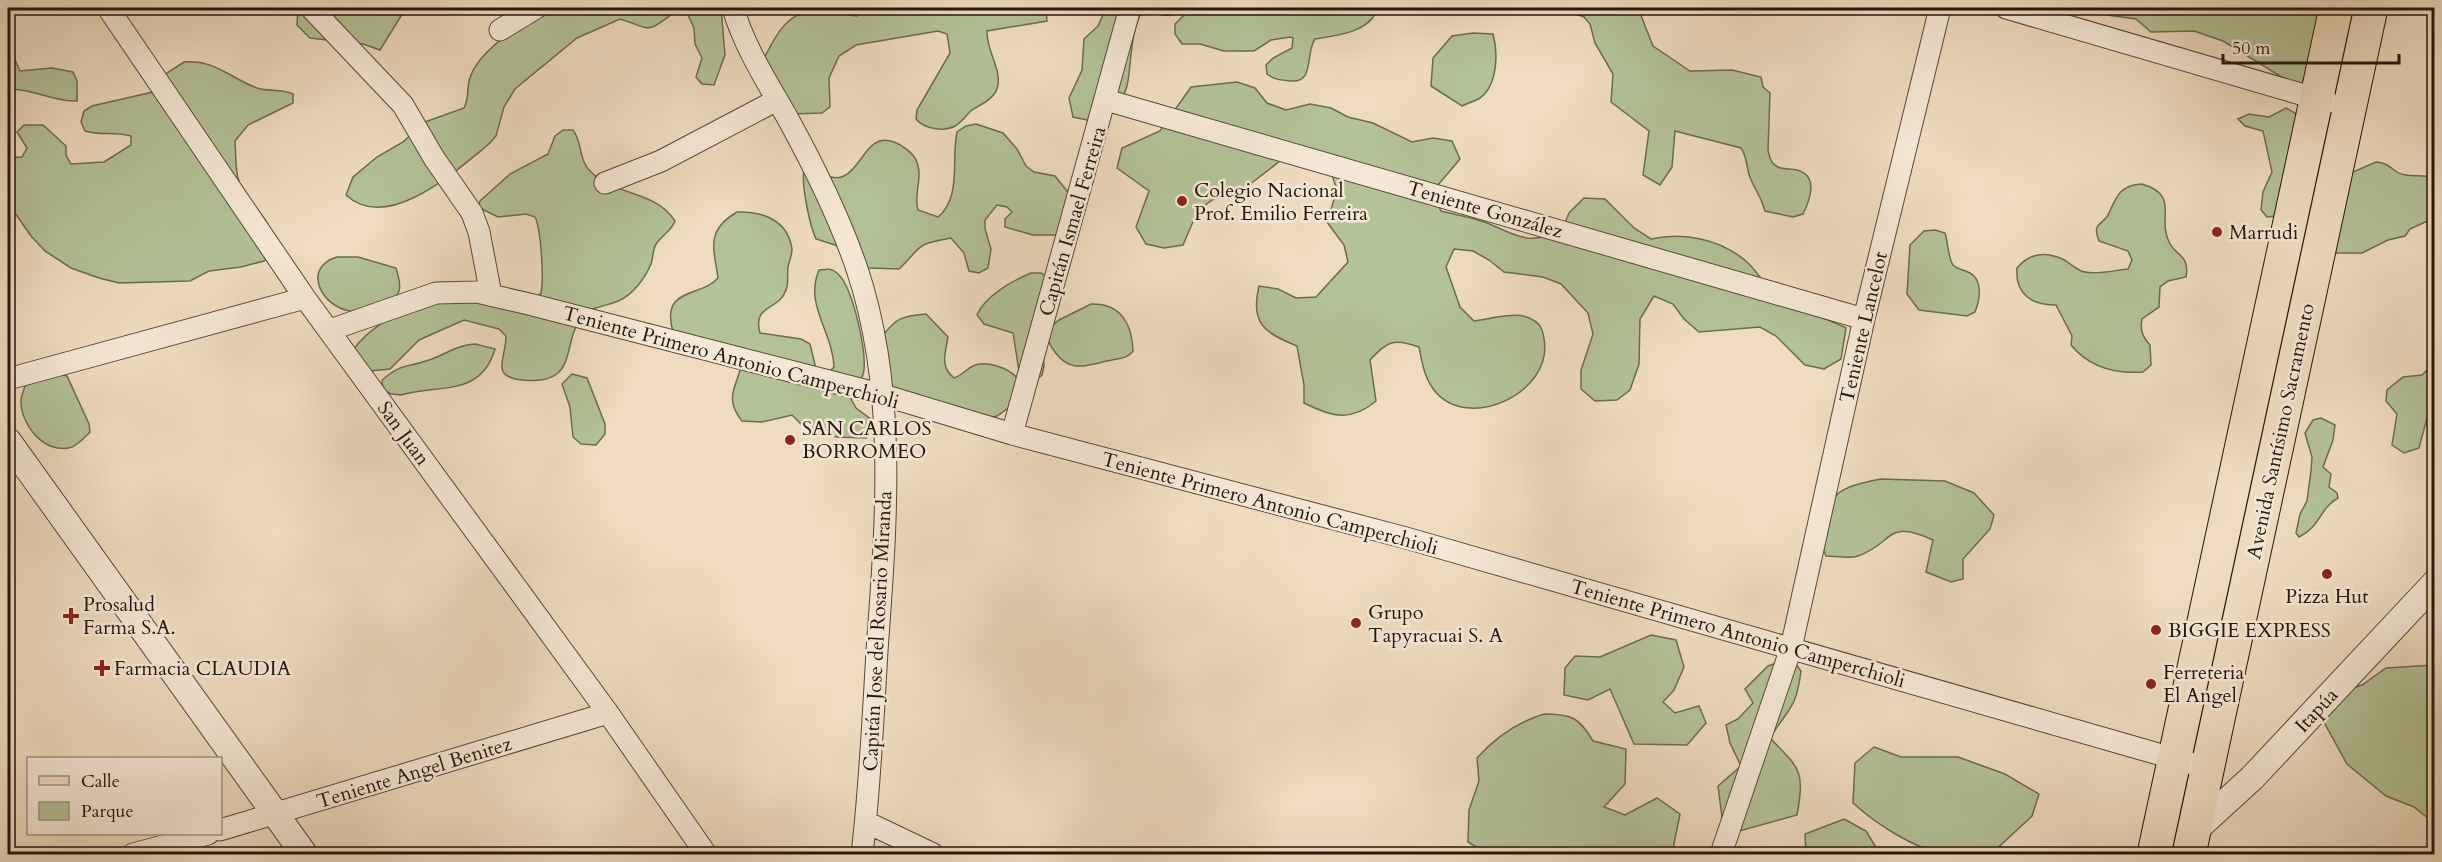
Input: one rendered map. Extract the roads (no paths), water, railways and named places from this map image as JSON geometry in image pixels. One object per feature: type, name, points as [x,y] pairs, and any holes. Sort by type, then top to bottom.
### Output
[{"type":"main road","name":"Avenida Santísimo Sacramento","points":[[2154,855],[2336,8]]},
{"type":"main road","name":"Avenida Santísimo Sacramento","points":[[2192,843],[2371,8]]},
{"type":"street","name":"San Juan","points":[[108,8],[305,298],[608,713],[706,855]]},
{"type":"street","points":[[311,8],[403,105],[434,158],[472,213],[479,232],[490,295]]},
{"type":"street","points":[[500,30],[536,8]]},
{"type":"street","name":"Capitán Jose del Rosario Miranda","points":[[733,8],[737,22],[831,200],[857,270],[875,332],[882,395],[885,471],[883,561],[862,855]]},
{"type":"street","name":"Capitán Ismael Ferreira","points":[[1012,435],[1130,8]]},
{"type":"street","name":"Teniente Lancelot","points":[[1720,855],[1791,648],[1864,319],[1940,8]]},
{"type":"street","points":[[2007,8],[2316,98],[2338,105],[2349,113]]},
{"type":"street","points":[[605,183],[661,161],[777,100]]},
{"type":"street","name":"Teniente González","points":[[1106,100],[1864,319]]},
{"type":"street","name":"Teniente Primero Antonio Camperchioli","points":[[330,330],[436,293],[477,292],[490,295],[882,395],[1012,435],[1406,538],[2207,768]]},
{"type":"street","points":[[8,379],[305,298]]},
{"type":"street","points":[[8,441],[304,855]]},
{"type":"street","name":"Itapúa","points":[[2192,843],[2434,584]]},
{"type":"street","name":"Teniente Angel Benitez","points":[[222,829],[608,713]]},
{"type":"street","points":[[866,822],[933,855]]},
{"type":"street","points":[[134,855],[204,835]]},
{"type":"place","name":"Colegio Nacional Prof. Emilio Ferreira","points":[[1182,201]]},
{"type":"place","name":"Marrudi","points":[[2217,232]]},
{"type":"place","name":"SAN CARLOS BORROMEO","points":[[790,440]]},
{"type":"place","name":"Pizza Hut","points":[[2327,574]]},
{"type":"place","name":"Prosalud Farma S.A.","points":[[71,616]]},
{"type":"place","name":"Grupo Tapyracuai S. A","points":[[1356,623]]},
{"type":"place","name":"BIGGIE EXPRESS","points":[[2156,630]]},
{"type":"place","name":"Farmacia CLAUDIA","points":[[102,668]]},
{"type":"place","name":"Ferreteria El Angel","points":[[2151,684]]}]
